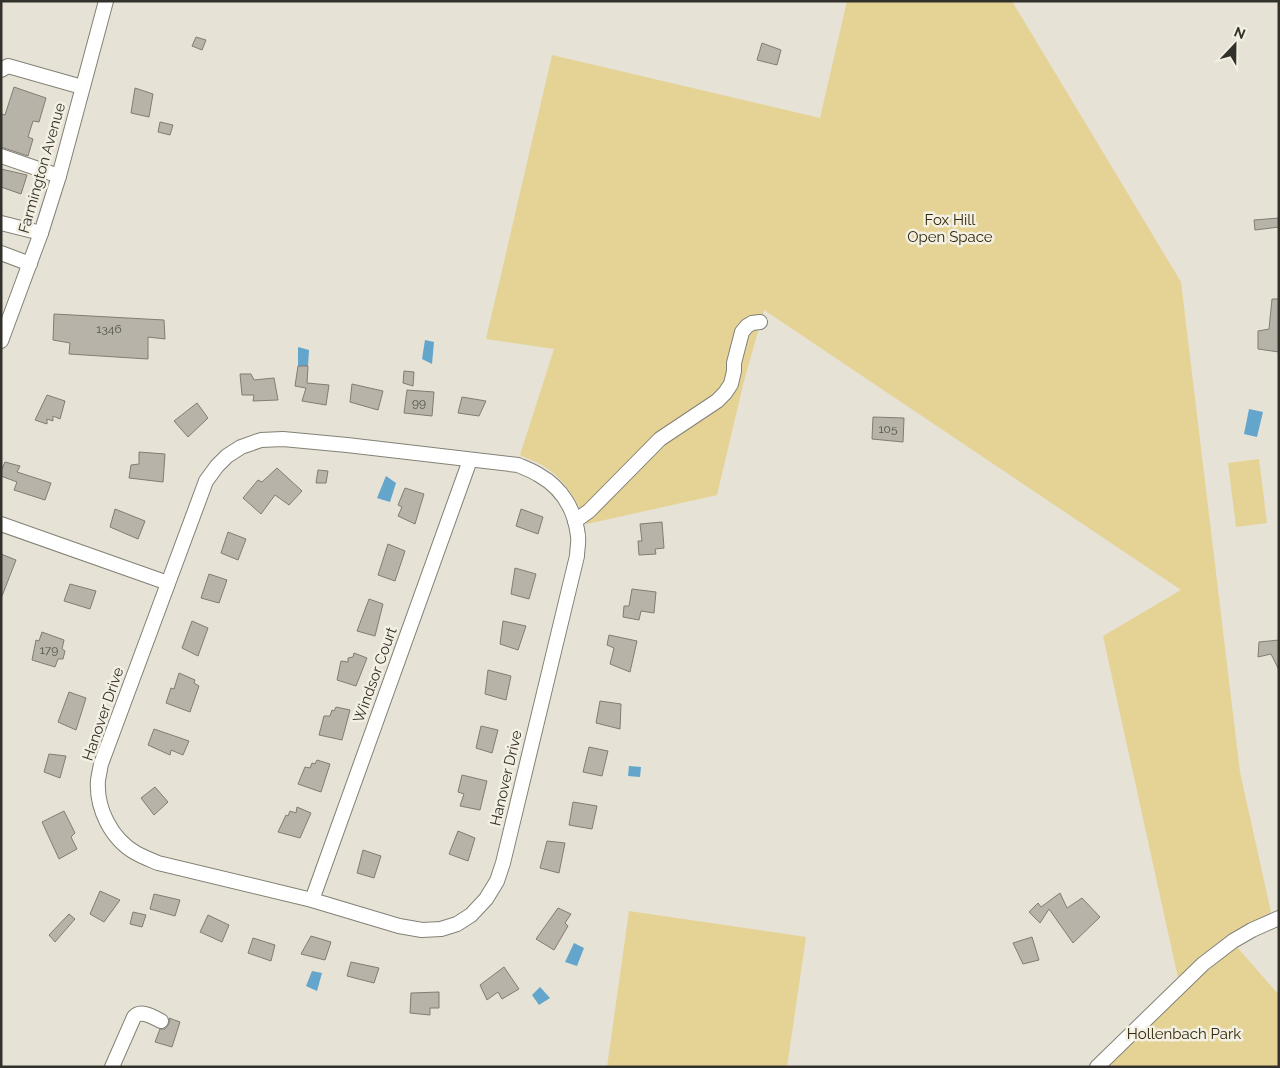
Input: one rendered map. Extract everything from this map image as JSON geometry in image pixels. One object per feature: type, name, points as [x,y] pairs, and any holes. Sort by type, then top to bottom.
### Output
[{"type":"street","name":"Farmington Avenue","points":[[1,341],[42,233],[106,1]]},
{"type":"street","points":[[1,70],[8,66],[82,87]]},
{"type":"street","points":[[1,156],[59,176]]},
{"type":"street","points":[[1,223],[42,233]]},
{"type":"street","points":[[1,253],[30,264]]},
{"type":"street","points":[[575,521],[589,511],[660,439],[717,401],[725,393],[731,384],[742,332],[752,323],[760,322]]},
{"type":"street","name":"Hanover Drive","points":[[283,439],[518,465],[538,474],[555,485],[566,499],[575,521],[578,538],[577,556],[503,863],[497,881],[486,899],[471,915],[457,924],[441,929],[422,930],[399,926],[312,900],[158,863],[135,853],[116,837],[106,822],[99,795],[98,781],[101,764],[206,481],[227,456],[242,447],[261,440],[283,439]]},
{"type":"street","name":"Windsor Court","points":[[312,900],[470,460]]},
{"type":"street","points":[[1,524],[168,583]]},
{"type":"street","points":[[1097,1067],[1203,964],[1233,941],[1279,918]]},
{"type":"street","points":[[112,1067],[137,1014],[141,1013],[161,1021]]},
{"type":"green space","name":"Fox Hill Open Space","points":[[847,1],[1012,1],[1181,282],[1240,772],[1271,912],[1236,930],[1204,953],[1178,978],[1103,636],[1181,590],[764,310],[744,381],[717,495],[587,524],[579,506],[558,477],[542,465],[520,455],[554,349],[486,339],[552,55],[820,118]]},
{"type":"green space","points":[[1259,459],[1267,523],[1236,527],[1228,463]]},
{"type":"green space","points":[[629,911],[806,937],[787,1067],[607,1067]]},
{"type":"green space","name":"Hollenbach Park","points":[[1237,947],[1279,995],[1279,1067],[1104,1067],[1180,993]]},
{"type":"water","points":[[425,340],[434,342],[432,364],[422,359]]},
{"type":"water","points":[[298,347],[309,350],[308,366],[298,366]]},
{"type":"water","points":[[1249,409],[1263,412],[1257,437],[1244,434]]},
{"type":"water","points":[[386,476],[396,483],[390,502],[377,498]]},
{"type":"water","points":[[629,766],[641,767],[640,777],[628,776]]},
{"type":"water","points":[[574,943],[584,948],[577,966],[565,962]]},
{"type":"water","points":[[312,971],[322,973],[317,991],[306,986]]},
{"type":"water","points":[[540,987],[550,998],[539,1005],[532,995]]},
{"type":"building","points":[[196,37],[206,40],[202,50],[192,46]]},
{"type":"building","points":[[762,43],[781,50],[777,65],[757,60]]},
{"type":"building","points":[[14,87],[46,98],[39,122],[33,121],[28,137],[33,139],[28,156],[1,147],[1,114],[5,115]]},
{"type":"building","points":[[135,88],[153,94],[149,117],[131,113]]},
{"type":"building","points":[[160,122],[173,125],[170,135],[158,132]]},
{"type":"building","points":[[1,169],[27,175],[21,194],[1,187]]},
{"type":"building","points":[[1279,218],[1279,227],[1255,230],[1254,220]]},
{"type":"building","points":[[1272,299],[1279,299],[1279,352],[1258,349],[1258,331],[1269,329]]},
{"type":"building","points":[[54,314],[164,320],[165,339],[148,337],[148,359],[69,354],[70,343],[53,340]]},
{"type":"building","points":[[298,366],[308,366],[307,383],[329,385],[326,405],[302,401],[306,388],[295,386]]},
{"type":"building","points":[[404,371],[414,372],[413,386],[403,383]]},
{"type":"building","points":[[240,374],[251,374],[254,380],[274,378],[278,400],[253,401],[254,395],[242,395]]},
{"type":"building","points":[[352,384],[383,391],[378,410],[350,402]]},
{"type":"building","points":[[407,390],[434,392],[432,416],[404,413]]},
{"type":"building","points":[[47,395],[65,401],[60,419],[53,416],[53,421],[47,419],[47,424],[35,420]]},
{"type":"building","points":[[462,397],[486,401],[479,416],[458,413]]},
{"type":"building","points":[[197,403],[208,418],[188,437],[174,421]]},
{"type":"building","points":[[873,417],[904,418],[903,442],[872,439]]},
{"type":"building","points":[[139,452],[165,454],[163,482],[129,478],[131,465],[139,464]]},
{"type":"building","points":[[5,462],[20,466],[17,472],[51,483],[45,500],[14,490],[17,482],[1,476]]},
{"type":"building","points":[[277,468],[302,491],[289,505],[275,495],[261,514],[243,498],[258,480],[262,482]]},
{"type":"building","points":[[318,470],[328,471],[326,483],[316,483]]},
{"type":"building","points":[[405,488],[424,494],[415,524],[398,516],[402,507],[398,505]]},
{"type":"building","points":[[115,509],[145,521],[138,539],[110,527]]},
{"type":"building","points":[[521,509],[543,517],[538,534],[516,526]]},
{"type":"building","points":[[662,522],[664,548],[655,549],[656,554],[639,555],[638,541],[642,541],[640,524]]},
{"type":"building","points":[[228,532],[246,539],[238,560],[221,553]]},
{"type":"building","points":[[388,544],[405,551],[395,581],[378,575]]},
{"type":"building","points":[[1,554],[16,560],[2,596],[1,596]]},
{"type":"building","points":[[515,568],[536,574],[529,599],[511,594]]},
{"type":"building","points":[[209,574],[227,580],[219,603],[201,598]]},
{"type":"building","points":[[70,584],[96,591],[90,609],[64,601]]},
{"type":"building","points":[[632,589],[656,592],[654,613],[641,611],[639,620],[623,617],[624,606],[629,606]]},
{"type":"building","points":[[369,599],[383,604],[375,636],[357,631]]},
{"type":"building","points":[[192,621],[208,628],[198,656],[182,648]]},
{"type":"building","points":[[503,621],[526,626],[518,650],[500,644]]},
{"type":"building","points":[[42,632],[64,640],[62,649],[65,651],[63,659],[58,659],[55,667],[32,660],[36,640],[39,641]]},
{"type":"building","points":[[609,635],[637,641],[630,672],[610,664],[614,648],[607,645]]},
{"type":"building","points":[[1279,640],[1279,670],[1271,654],[1258,657],[1259,642]]},
{"type":"building","points":[[354,653],[367,658],[356,686],[337,680],[341,661],[348,662],[348,658],[353,657]]},
{"type":"building","points":[[488,670],[511,676],[506,700],[485,694]]},
{"type":"building","points":[[179,673],[195,680],[194,683],[199,686],[190,712],[166,703],[171,688],[174,689]]},
{"type":"building","points":[[69,692],[86,698],[76,730],[58,722]]},
{"type":"building","points":[[600,701],[621,704],[620,729],[596,723]]},
{"type":"building","points":[[336,707],[350,710],[342,740],[319,735],[324,716],[330,716],[332,710],[334,711]]},
{"type":"building","points":[[481,726],[498,730],[492,753],[476,748]]},
{"type":"building","points":[[154,729],[189,741],[183,755],[171,750],[170,755],[148,745]]},
{"type":"building","points":[[589,747],[608,751],[602,776],[583,772]]},
{"type":"building","points":[[49,754],[66,756],[60,778],[44,772]]},
{"type":"building","points":[[317,760],[330,764],[321,792],[298,784],[305,767],[310,768],[312,763],[315,764]]},
{"type":"building","points":[[462,775],[487,781],[480,810],[460,806],[464,794],[458,792]]},
{"type":"building","points":[[155,787],[168,802],[154,815],[141,798]]},
{"type":"building","points":[[573,802],[597,806],[592,829],[569,825]]},
{"type":"building","points":[[297,807],[311,813],[300,838],[278,832],[286,815],[288,816],[290,811],[296,813]]},
{"type":"building","points":[[64,811],[75,833],[71,837],[77,849],[59,859],[42,822]]},
{"type":"building","points":[[458,831],[475,838],[468,861],[449,854]]},
{"type":"building","points":[[547,841],[565,843],[559,873],[540,868]]},
{"type":"building","points":[[363,850],[381,856],[374,878],[357,873]]},
{"type":"building","points":[[100,891],[120,900],[104,922],[90,914]]},
{"type":"building","points":[[1060,893],[1067,908],[1082,898],[1100,917],[1073,943],[1049,909],[1040,923],[1029,912],[1038,903],[1041,907]]},
{"type":"building","points":[[154,894],[180,900],[175,916],[150,909]]},
{"type":"building","points":[[558,908],[571,914],[565,923],[568,926],[554,950],[536,939]]},
{"type":"building","points":[[133,912],[146,915],[142,927],[130,924]]},
{"type":"building","points":[[69,914],[75,919],[55,942],[49,935]]},
{"type":"building","points":[[208,915],[229,925],[222,942],[200,932]]},
{"type":"building","points":[[311,936],[331,942],[325,960],[301,954]]},
{"type":"building","points":[[1032,937],[1039,960],[1023,964],[1013,943]]},
{"type":"building","points":[[253,938],[275,945],[271,961],[248,953]]},
{"type":"building","points":[[351,962],[379,968],[374,983],[347,976]]},
{"type":"building","points":[[504,967],[519,989],[502,999],[498,992],[487,1000],[480,985]]},
{"type":"building","points":[[439,992],[439,1008],[430,1008],[430,1015],[410,1013],[411,993]]},
{"type":"building","points":[[169,1018],[180,1022],[172,1047],[155,1042],[160,1029],[165,1029],[168,1025]]}]
